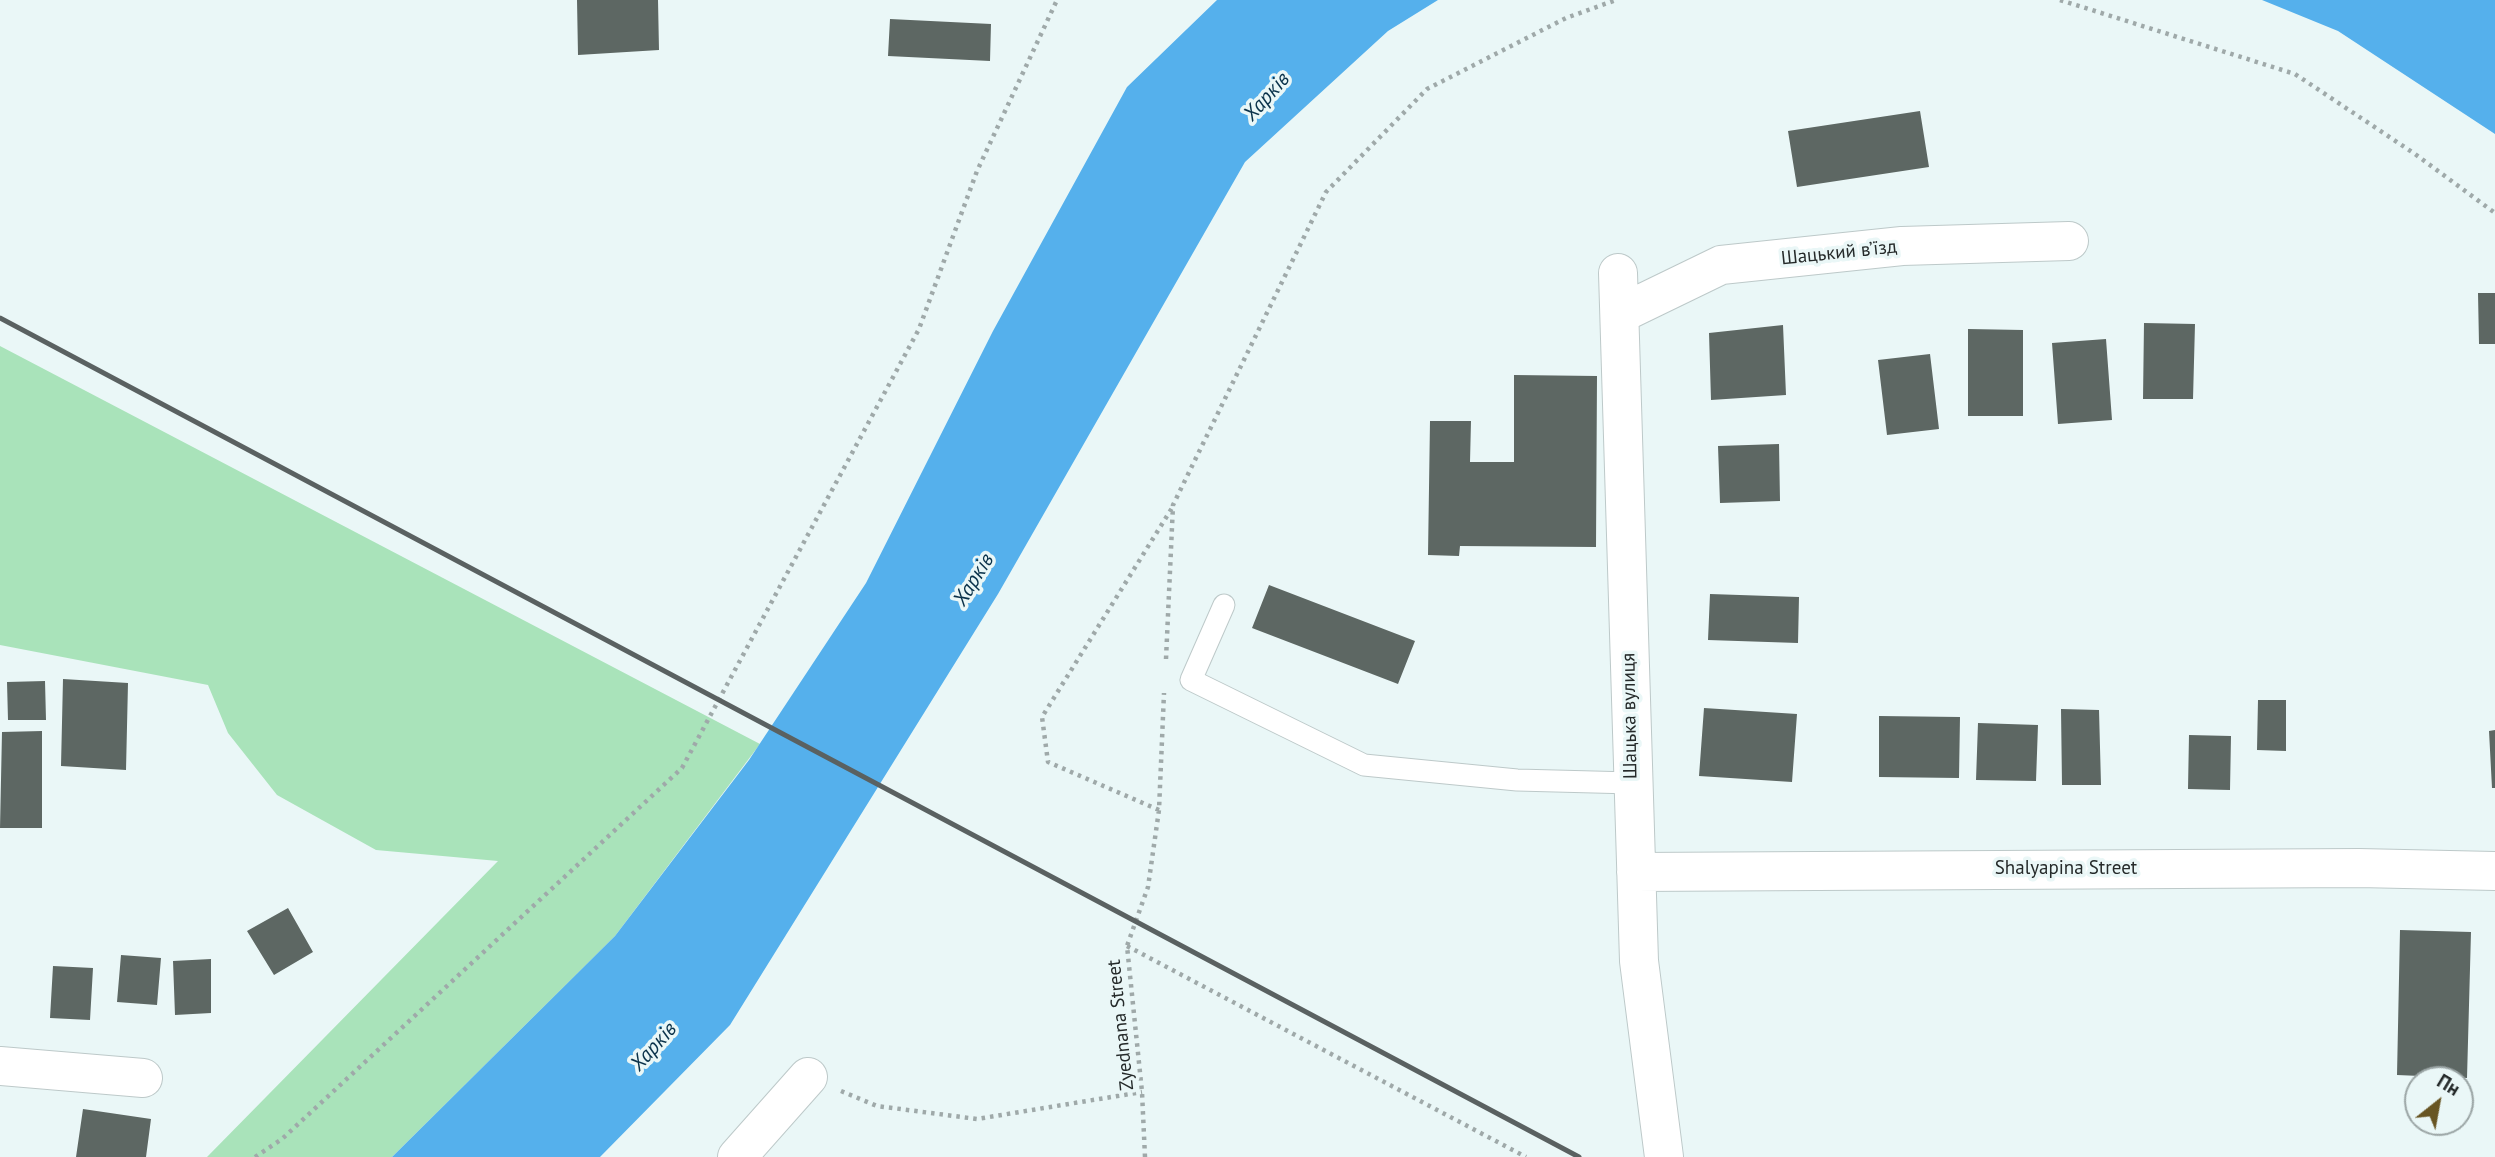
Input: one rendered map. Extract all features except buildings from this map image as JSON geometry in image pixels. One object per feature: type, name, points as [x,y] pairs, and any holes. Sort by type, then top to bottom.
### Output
[{"type":"street","name":"Шацький в’їзд","points":[[1620,314],[1721,265],[1902,246],[2069,241]]},
{"type":"street","name":"Шацька вулиця","points":[[1618,273],[1639,961],[1664,1157]]},
{"type":"street","name":"Shalyapina Street","points":[[1636,872],[2359,868],[2495,872]]},
{"type":"street","points":[[0,1066],[144,1078]]},
{"type":"street","points":[[737,1157],[808,1077]]},
{"type":"lane","points":[[1224,605],[1191,680],[1364,765],[1517,780],[1632,783]]},
{"type":"path","points":[[255,1157],[282,1139],[682,768],[919,329],[977,171],[1057,0]]},
{"type":"path","points":[[1159,810],[1048,762],[1042,717],[1173,505],[1326,192],[1427,89],[1566,18],[1616,0]]},
{"type":"path","points":[[2060,0],[2295,74],[2415,154],[2495,213]]},
{"type":"path","points":[[1166,662],[1173,505]]},
{"type":"path","name":"Zyednana Street","points":[[1145,1157],[1142,1092],[1127,946],[1147,887],[1159,810],[1165,685]]},
{"type":"path","points":[[1127,946],[1526,1157]]},
{"type":"path","points":[[808,1077],[877,1106],[977,1119],[1142,1092]]},
{"type":"green space","points":[[0,346],[760,744],[615,936],[392,1157],[207,1157],[498,861],[376,850],[277,795],[228,733],[208,685],[0,645]]},
{"type":"water","name":"Харків","points":[[1217,0],[1438,0],[1388,31],[1245,162],[998,594],[730,1025],[600,1157],[392,1157],[615,936],[749,760],[866,583],[993,331],[1127,87]]},
{"type":"water","points":[[2262,0],[2495,0],[2495,134],[2338,31]]},
{"type":"railway","points":[[0,318],[1579,1157]]}]
